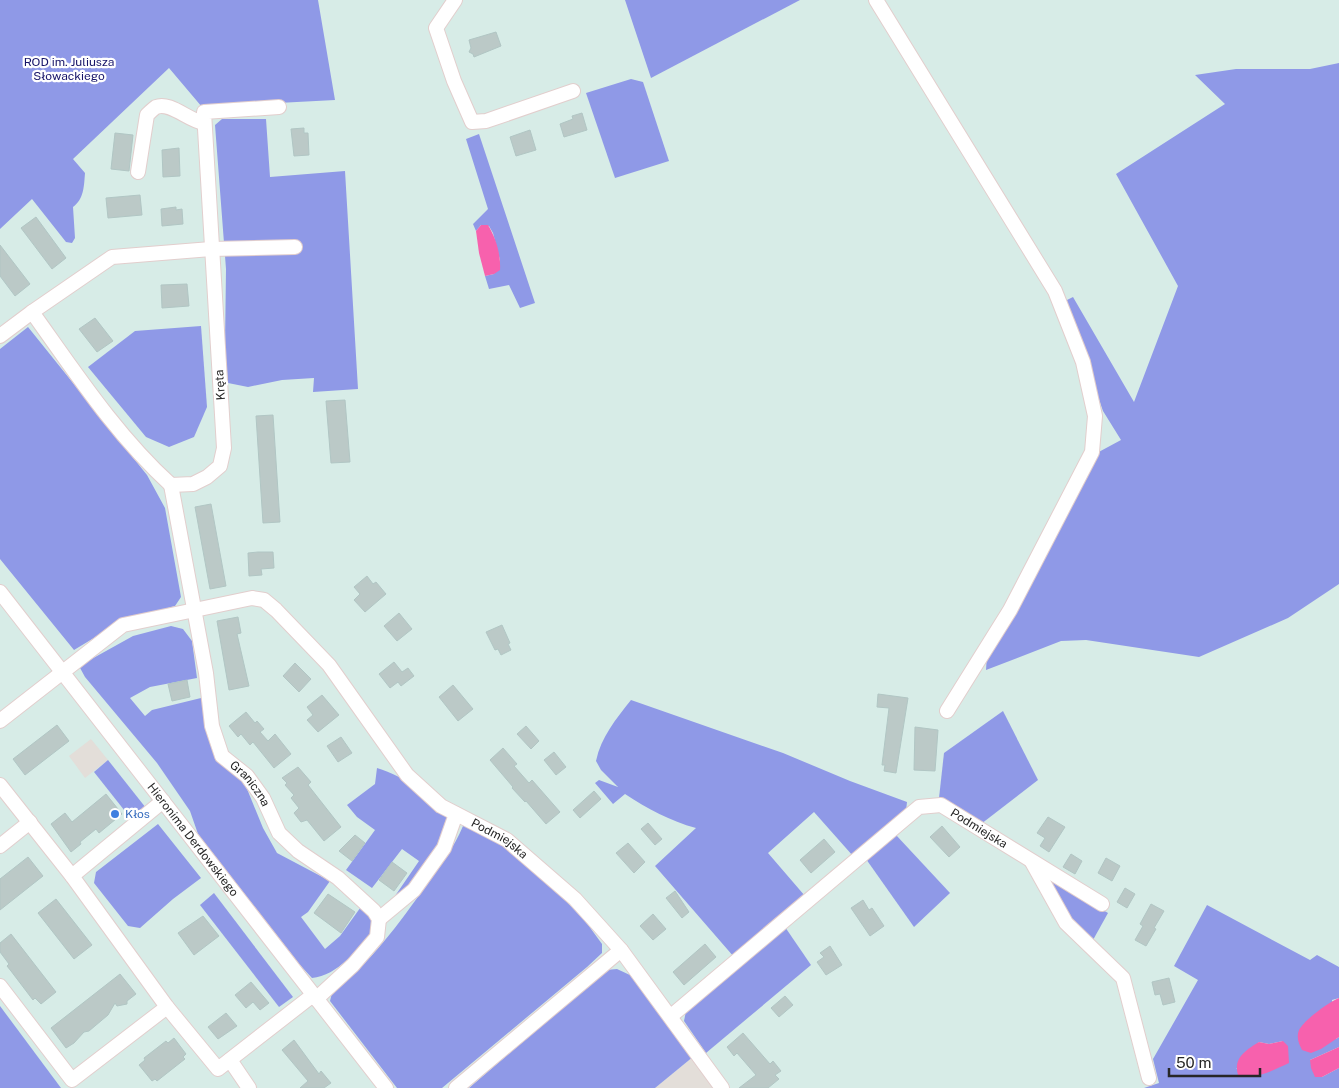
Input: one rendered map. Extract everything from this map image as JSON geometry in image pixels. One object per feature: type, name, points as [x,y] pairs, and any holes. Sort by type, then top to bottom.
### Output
[{"type":"street","points":[[455,0],[436,28],[454,80],[472,122],[486,121],[573,91]]},
{"type":"street","points":[[876,0],[1055,291],[1083,362],[1095,416],[1092,452],[1010,610],[947,712]]},
{"type":"street","points":[[138,172],[147,114],[157,106],[168,106],[196,122],[204,123],[204,112],[279,107]]},
{"type":"street","name":"Kręta","points":[[171,485],[193,484],[207,477],[220,466],[224,448],[204,123]]},
{"type":"street","points":[[0,336],[112,257],[212,249],[295,246]]},
{"type":"street","points":[[0,720],[123,626],[194,610],[171,485],[149,464],[104,411],[32,312]]},
{"type":"street","name":"Hieronima Derdowskiego","points":[[0,592],[386,1088]]},
{"type":"street","name":"Podmiejska","points":[[194,610],[252,598],[264,600],[276,610],[329,665],[408,775],[441,806],[506,840],[575,899],[621,950],[722,1088]]},
{"type":"street","name":"Graniczna","points":[[194,610],[206,673],[212,726],[222,756],[248,776],[264,798],[279,833],[298,851],[338,878],[374,911],[379,919]]},
{"type":"street","points":[[0,785],[72,876],[167,1007],[218,1069],[315,997],[352,965],[377,937],[379,919],[414,890],[444,848],[456,814]]},
{"type":"street","points":[[72,876],[163,801]]},
{"type":"street","name":"Podmiejska","points":[[671,1016],[919,807],[941,805],[1102,904]]},
{"type":"street","points":[[0,846],[30,822]]},
{"type":"street","name":"Podmiejska","points":[[1032,861],[1066,923],[1123,978],[1149,1078]]},
{"type":"street","points":[[456,1088],[621,950]]},
{"type":"street","points":[[0,986],[72,1080],[167,1007]]},
{"type":"street","points":[[230,1060],[250,1088]]},
{"type":"shaded area","points":[[481,225],[488,225],[491,230],[500,258],[500,270],[485,276],[476,231]]},
{"type":"shaded area","points":[[91,739],[108,760],[85,778],[69,756]]},
{"type":"shaded area","points":[[1339,998],[1339,1037],[1311,1053],[1302,1050],[1299,1043],[1299,1030],[1317,1012]]},
{"type":"shaded area","points":[[1283,1041],[1288,1046],[1289,1063],[1258,1075],[1238,1075],[1237,1064],[1239,1059],[1250,1048],[1259,1042],[1269,1044]]},
{"type":"shaded area","points":[[1339,1047],[1339,1068],[1322,1077],[1315,1077],[1310,1060]]},
{"type":"shaded area","points":[[694,1056],[716,1088],[655,1088]]},
{"type":"green space","name":"ROD im. Juliusza Słowackiego","points":[[0,0],[318,0],[335,100],[202,107],[169,68],[73,159],[85,173],[81,196],[73,207],[75,238],[72,243],[66,242],[32,199],[0,229]]},
{"type":"green space","points":[[625,0],[800,0],[651,78]]},
{"type":"green space","points":[[1339,63],[1339,584],[1288,618],[1199,657],[1086,640],[1061,641],[986,670],[988,639],[1095,454],[1121,440],[1103,411],[1065,301],[1073,297],[1134,402],[1178,286],[1116,174],[1225,104],[1195,75],[1236,69],[1310,69]]},
{"type":"green space","points":[[631,79],[643,82],[669,161],[615,178],[586,93]]},
{"type":"green space","points":[[222,119],[266,119],[270,177],[345,171],[358,389],[313,392],[314,378],[282,380],[248,387],[228,383],[225,346],[226,269],[215,125]]},
{"type":"green space","points":[[479,134],[535,303],[520,308],[509,285],[489,289],[485,276],[494,274],[500,260],[493,233],[489,226],[481,225],[476,231],[473,224],[488,209],[466,139]]},
{"type":"green space","points":[[201,326],[207,407],[194,437],[169,447],[146,437],[88,367],[135,331]]},
{"type":"green space","points":[[28,327],[147,475],[165,508],[181,597],[175,606],[122,621],[74,650],[0,559],[0,349]]},
{"type":"green space","points":[[171,626],[183,629],[192,641],[197,678],[150,687],[130,698],[145,716],[152,710],[201,698],[215,753],[245,784],[263,828],[277,853],[330,881],[308,912],[301,917],[325,949],[340,936],[363,904],[375,918],[375,930],[354,953],[339,967],[321,976],[312,978],[300,965],[198,834],[190,811],[157,763],[85,677],[79,666],[133,636]]},
{"type":"green space","points":[[631,700],[783,753],[907,802],[906,811],[853,856],[814,812],[768,853],[805,896],[734,957],[655,866],[696,828],[659,814],[625,794],[613,804],[595,783],[599,780],[618,787],[601,770],[596,761],[605,736]]},
{"type":"green space","points":[[1003,711],[1038,780],[981,824],[939,798],[944,753]]},
{"type":"green space","points":[[108,760],[146,808],[132,820],[94,772]]},
{"type":"green space","points":[[377,768],[398,776],[418,789],[451,822],[443,844],[407,890],[395,896],[419,861],[402,849],[372,888],[346,870],[375,830],[357,817],[347,805],[375,784]]},
{"type":"green space","points":[[158,824],[201,878],[173,899],[140,928],[128,926],[94,883],[96,872]]},
{"type":"green space","points":[[471,825],[507,846],[535,869],[586,922],[602,944],[602,953],[442,1088],[397,1088],[330,1001],[332,993],[359,969],[383,942],[406,914],[442,863],[463,826]]},
{"type":"green space","points":[[896,835],[950,893],[914,927],[866,859]]},
{"type":"green space","points":[[1046,876],[1108,913],[1093,940],[1067,916]]},
{"type":"green space","points":[[214,893],[293,997],[279,1007],[200,905]]},
{"type":"green space","points":[[1207,905],[1310,960],[1317,955],[1339,967],[1339,998],[1332,1000],[1336,1039],[1339,1037],[1339,1047],[1310,1060],[1322,1077],[1339,1068],[1339,1088],[1144,1088],[1159,1083],[1153,1059],[1198,980],[1174,966]],"holes":[[[1283,1041],[1236,1069],[1259,1042],[1269,1044]]]},
{"type":"green space","points":[[785,927],[811,965],[706,1053],[684,1021],[686,1011]]},
{"type":"green space","points":[[617,969],[632,976],[694,1056],[655,1088],[469,1088],[606,970]]},
{"type":"green space","points":[[0,1006],[61,1088],[0,1088]]},
{"type":"building","points":[[496,32],[501,46],[474,57],[469,52],[471,48],[469,40]]},
{"type":"building","points":[[582,113],[587,130],[564,137],[560,124],[573,119],[572,116]]},
{"type":"building","points":[[304,128],[304,133],[308,133],[309,155],[294,156],[291,129]]},
{"type":"building","points":[[530,130],[536,150],[516,156],[510,137]]},
{"type":"building","points":[[115,133],[133,135],[129,171],[111,169]]},
{"type":"building","points":[[179,148],[180,176],[163,177],[162,150]]},
{"type":"building","points":[[140,195],[142,215],[108,218],[106,198]]},
{"type":"building","points":[[176,207],[176,210],[182,209],[183,224],[162,226],[161,209]]},
{"type":"building","points":[[36,217],[66,258],[52,269],[21,228]]},
{"type":"building","points":[[0,245],[30,284],[15,296],[0,276]]},
{"type":"building","points":[[187,284],[189,306],[162,308],[161,285]]},
{"type":"building","points":[[95,318],[113,341],[97,352],[79,329]]},
{"type":"building","points":[[345,400],[350,462],[331,463],[326,401]]},
{"type":"building","points":[[273,415],[280,522],[263,523],[256,416]]},
{"type":"building","points":[[211,504],[226,586],[210,589],[195,507]]},
{"type":"building","points":[[273,552],[274,568],[261,569],[262,575],[249,576],[248,553]]},
{"type":"building","points":[[367,576],[373,584],[376,582],[386,594],[365,612],[354,600],[360,594],[354,587]]},
{"type":"building","points":[[399,613],[412,629],[397,641],[384,626]]},
{"type":"building","points":[[238,617],[241,633],[237,634],[249,686],[229,690],[217,621]]},
{"type":"building","points":[[502,625],[511,650],[501,655],[498,649],[495,650],[486,632]]},
{"type":"building","points":[[394,662],[402,672],[408,668],[414,676],[401,686],[398,682],[390,688],[379,674]]},
{"type":"building","points":[[295,663],[311,679],[299,692],[283,676]]},
{"type":"building","points":[[187,680],[190,697],[172,701],[168,684]]},
{"type":"building","points":[[453,685],[473,709],[458,721],[439,697]]},
{"type":"building","points":[[878,694],[908,698],[896,773],[884,771],[885,765],[882,765],[889,708],[877,707]]},
{"type":"building","points":[[322,695],[339,715],[318,732],[307,720],[313,715],[307,707]]},
{"type":"building","points":[[246,712],[255,723],[257,721],[264,729],[260,732],[268,741],[275,734],[291,754],[274,768],[253,742],[250,745],[241,734],[238,737],[229,726]]},
{"type":"building","points":[[57,725],[69,741],[25,775],[13,759]]},
{"type":"building","points":[[526,726],[539,741],[531,749],[517,734]]},
{"type":"building","points":[[915,727],[938,730],[935,771],[914,770]]},
{"type":"building","points":[[341,737],[352,753],[338,762],[327,746]]},
{"type":"building","points":[[503,748],[517,764],[514,766],[529,783],[532,780],[560,812],[546,824],[512,788],[490,760]]},
{"type":"building","points":[[554,752],[566,767],[556,775],[544,760]]},
{"type":"building","points":[[298,767],[311,782],[308,785],[341,827],[324,841],[307,820],[301,822],[294,813],[299,808],[291,798],[294,795],[285,785],[287,783],[282,778]]},
{"type":"building","points":[[594,791],[601,799],[580,818],[573,810]]},
{"type":"building","points":[[106,794],[122,814],[99,833],[96,829],[71,852],[51,824],[65,813],[72,822]]},
{"type":"building","points":[[1048,817],[1065,827],[1049,852],[1040,846],[1045,838],[1037,833]]},
{"type":"building","points":[[648,823],[662,839],[655,845],[641,829]]},
{"type":"building","points":[[942,826],[960,847],[949,857],[930,837]]},
{"type":"building","points":[[355,835],[365,843],[352,861],[339,851]]},
{"type":"building","points":[[824,839],[835,852],[811,873],[800,860]]},
{"type":"building","points":[[628,843],[645,862],[634,873],[616,853]]},
{"type":"building","points":[[1071,854],[1082,861],[1075,874],[1063,867]]},
{"type":"building","points":[[28,857],[43,876],[0,910],[0,879]]},
{"type":"building","points":[[1106,858],[1120,866],[1112,881],[1098,873]]},
{"type":"building","points":[[392,862],[407,873],[394,891],[379,880]]},
{"type":"building","points":[[1125,888],[1135,894],[1127,908],[1117,902]]},
{"type":"building","points":[[675,891],[689,912],[682,918],[666,898]]},
{"type":"building","points":[[328,894],[355,912],[341,933],[314,913]]},
{"type":"building","points":[[56,899],[92,945],[74,959],[38,913]]},
{"type":"building","points":[[863,900],[869,910],[872,908],[884,926],[870,936],[851,908]]},
{"type":"building","points":[[1151,904],[1164,911],[1146,946],[1135,940],[1143,926],[1140,924]]},
{"type":"building","points":[[653,914],[666,929],[653,940],[640,926]]},
{"type":"building","points":[[203,916],[219,936],[194,955],[178,933]]},
{"type":"building","points":[[11,934],[56,992],[41,1004],[35,998],[33,1000],[7,966],[9,964],[0,952],[0,943]]},
{"type":"building","points":[[705,944],[716,957],[684,985],[673,972]]},
{"type":"building","points":[[830,946],[842,965],[826,975],[817,962],[824,957],[820,953]]},
{"type":"building","points":[[120,974],[136,994],[127,1001],[127,1004],[117,1006],[115,1003],[108,1015],[66,1048],[51,1028]]},
{"type":"building","points":[[1169,978],[1175,1002],[1163,1005],[1160,994],[1155,995],[1152,982]]},
{"type":"building","points":[[251,982],[269,1003],[260,1010],[253,1002],[246,1008],[235,995]]},
{"type":"building","points":[[785,996],[793,1005],[779,1017],[771,1008]]},
{"type":"building","points":[[226,1013],[237,1026],[218,1039],[208,1027]]},
{"type":"building","points":[[743,1033],[770,1064],[773,1061],[781,1071],[775,1075],[779,1079],[768,1088],[739,1088],[756,1075],[737,1053],[734,1056],[727,1047]]},
{"type":"building","points":[[174,1038],[186,1054],[183,1057],[185,1059],[157,1081],[155,1079],[152,1081],[139,1065],[145,1060],[144,1058],[166,1041],[168,1043]]},
{"type":"building","points":[[294,1040],[319,1074],[321,1071],[331,1083],[324,1088],[300,1088],[308,1081],[282,1050]]},
{"type":"place","name":"Kłos","points":[[115,814]]}]
